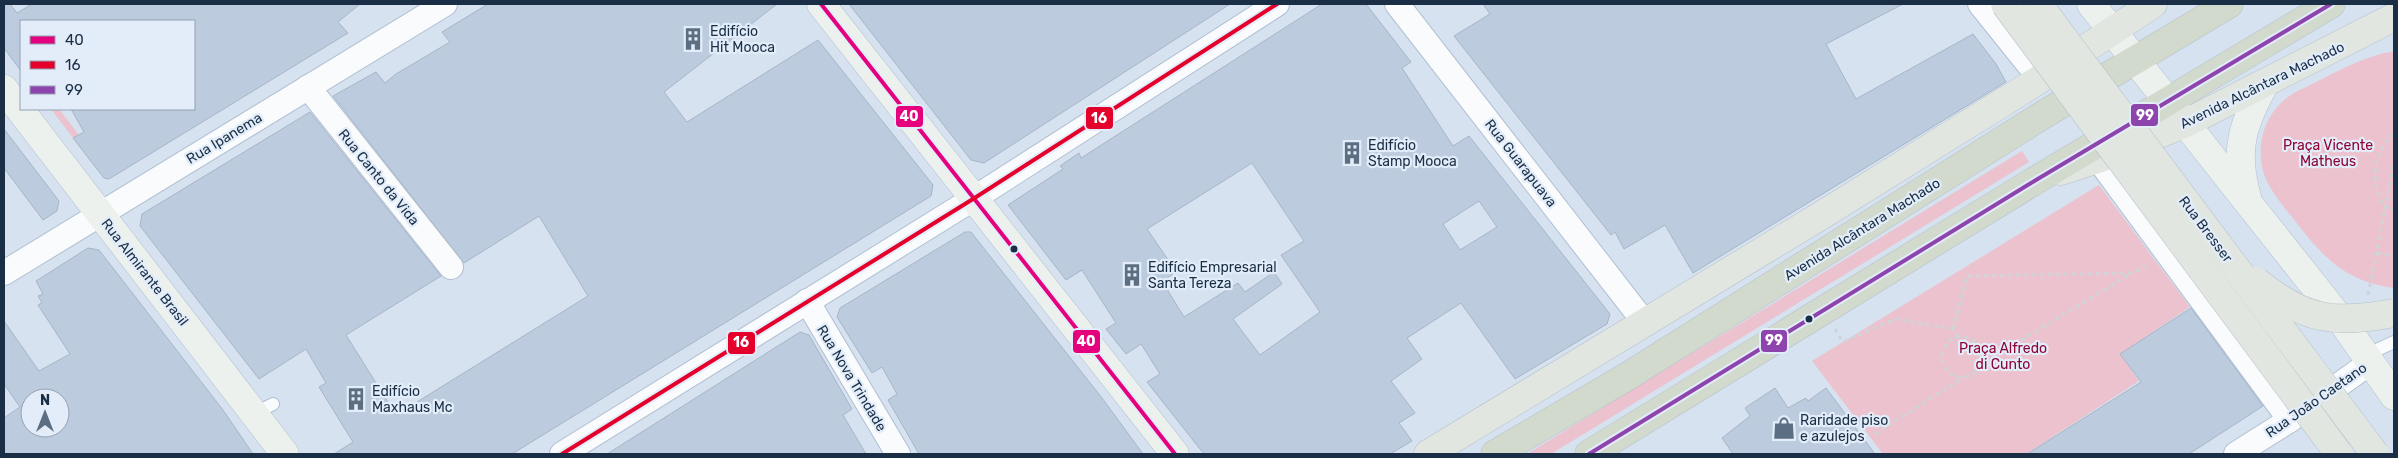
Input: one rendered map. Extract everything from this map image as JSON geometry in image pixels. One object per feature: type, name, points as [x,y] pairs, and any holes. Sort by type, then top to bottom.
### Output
[{"type":"highway","name":"Avenida Alcântara Machado","points":[[1495,454],[1628,376],[2134,60],[2229,4]]},
{"type":"highway","name":"Avenida Alcântara Machado","points":[[1589,454],[1823,313],[2043,176],[2331,4]]},
{"type":"main road","name":"Rua Bresser","points":[[2005,4],[2339,454]]},
{"type":"main road","name":"Rua Bresser","points":[[2038,4],[2374,454]]},
{"type":"main road","points":[[1428,454],[2026,88],[2153,4]]},
{"type":"main road","name":"Avenida Alcântara Machado","points":[[2043,176],[2098,159],[2186,123],[2389,24]]},
{"type":"main road","points":[[2225,254],[2286,304],[2309,314],[2341,319],[2394,313]]},
{"type":"street","name":"Rua Ipanema","points":[[4,273],[445,4]]},
{"type":"street","points":[[821,4],[1175,454]]},
{"type":"street","points":[[562,454],[594,446],[807,301],[973,199],[1277,4]]},
{"type":"street","name":"Rua Guarapuava","points":[[1397,4],[1645,322]]},
{"type":"street","points":[[1980,4],[2029,65]]},
{"type":"street","points":[[2091,4],[2248,200],[2368,358],[2394,396]]},
{"type":"street","points":[[2248,200],[2242,179],[2241,140],[2250,110],[2264,85]]},
{"type":"street","name":"Rua Canto da Vida","points":[[308,87],[451,267]]},
{"type":"street","name":"Rua Almirante Brasil","points":[[4,90],[100,214],[264,409],[285,454]]},
{"type":"street","points":[[2098,159],[2290,420]]},
{"type":"street","name":"Rua Nova Trindade","points":[[807,301],[898,454]]},
{"type":"street","name":"Rua João Caetano","points":[[2236,454],[2290,420],[2368,358]]},
{"type":"lane","points":[[2368,358],[2394,342]]},
{"type":"path","points":[[2385,208],[2376,188],[2375,169],[2383,146],[2394,134]]},
{"type":"path","points":[[2367,298],[2394,163]]},
{"type":"path","points":[[2385,208],[2394,210]]},
{"type":"path","points":[[2377,253],[2394,256]]},
{"type":"path","points":[[1875,434],[1964,376],[1970,374],[1980,365],[2133,273],[2169,254]]},
{"type":"path","points":[[1958,338],[1953,329],[1967,276],[2133,273]]},
{"type":"path","points":[[1823,313],[1844,342],[1896,320],[1953,329]]},
{"type":"path","points":[[1964,376],[1951,373],[1943,363],[1942,356],[1946,344],[1964,337],[1975,342],[1981,353],[1980,365]]},
{"type":"green space","name":"Praça Vicente Matheus","points":[[2394,51],[2394,288],[2364,281],[2351,275],[2319,250],[2270,187],[2262,165],[2261,143],[2268,121],[2285,99],[2347,66]]},
{"type":"green space","points":[[52,110],[60,110],[79,135],[73,138]]},
{"type":"green space","points":[[2022,151],[2029,162],[1551,454],[1527,454]]},
{"type":"green space","name":"Praça Alfredo di Cunto","points":[[2099,185],[2190,307],[2120,354],[2139,381],[2026,454],[1883,454],[1812,361]]},
{"type":"building","points":[[4,4],[10,4],[17,13],[32,4],[360,4],[338,22],[348,33],[109,179],[104,178],[73,138],[84,132],[72,110],[195,110],[195,20],[20,20],[20,70],[4,48]]},
{"type":"building","points":[[488,4],[777,4],[664,92],[687,122],[818,40],[933,185],[931,196],[512,454],[334,454],[353,442],[319,387],[326,383],[306,349],[259,379],[140,226],[142,214],[310,112],[441,276],[346,335],[396,415],[588,296],[539,216],[464,263],[333,96],[376,72],[385,83],[396,74],[450,42],[442,32]]},
{"type":"building","points":[[849,4],[1230,4],[984,163],[971,160]]},
{"type":"building","points":[[1322,4],[1366,4],[1411,62],[1402,68],[1453,146],[1469,136],[1610,314],[1607,324],[1515,379],[1461,303],[1407,338],[1422,359],[1391,381],[1415,413],[1399,423],[1412,441],[1390,454],[1204,454],[1147,382],[1160,374],[1141,344],[1126,354],[1106,329],[1116,323],[1082,270],[1066,280],[1008,205],[1063,169],[1060,166],[1079,153],[1081,158]],"holes":[[[1252,163],[1304,241],[1281,255],[1320,312],[1260,355],[1233,319],[1282,284],[1274,272],[1245,292],[1238,283],[1184,317],[1162,281],[1172,275],[1173,267],[1147,229]],[[1479,201],[1497,227],[1460,250],[1443,224]]]},
{"type":"building","points":[[1483,4],[1903,4],[1826,44],[1856,99],[1973,34],[1996,64],[2006,82],[1693,273],[1665,225],[1624,249],[1615,232],[1611,235],[1454,36],[1490,14]]},
{"type":"building","points":[[4,129],[59,201],[57,211],[43,220],[4,168]]},
{"type":"building","points":[[965,232],[971,232],[1102,398],[1143,454],[919,454],[888,400],[897,394],[882,367],[872,373],[837,317],[840,308]]},
{"type":"building","points":[[88,248],[99,250],[223,410],[253,454],[4,454],[4,418],[20,407],[4,384],[4,321],[39,371],[70,354],[38,305],[42,303],[38,296],[43,294],[36,281]]},
{"type":"building","points":[[2191,308],[2263,406],[2189,454],[2027,454],[2141,382],[2120,354]]},
{"type":"building","points":[[800,332],[809,335],[852,409],[843,415],[866,454],[607,454]]},
{"type":"building","points":[[1775,388],[1788,408],[1806,398],[1808,401],[1826,388],[1875,454],[1733,454],[1722,438],[1750,416],[1745,408]]},
{"type":"transit line","name":"40","points":[[821,4],[1175,454]]},
{"type":"transit line","name":"16","points":[[562,454],[973,199],[1277,4]]},
{"type":"transit line","name":"99","points":[[1589,454],[2031,183],[2331,4]]},
{"type":"place","name":"Edifício Hit Mooca","points":[[693,39]]},
{"type":"place","name":"Edifício Stamp Mooca","points":[[1352,153]]},
{"type":"place","name":"Edifício Empresarial Santa Tereza","points":[[1132,275]]},
{"type":"place","name":"Edifício Maxhaus Mc","points":[[356,399]]},
{"type":"place","name":"Raridade piso e azulejos","points":[[1784,428]]}]
